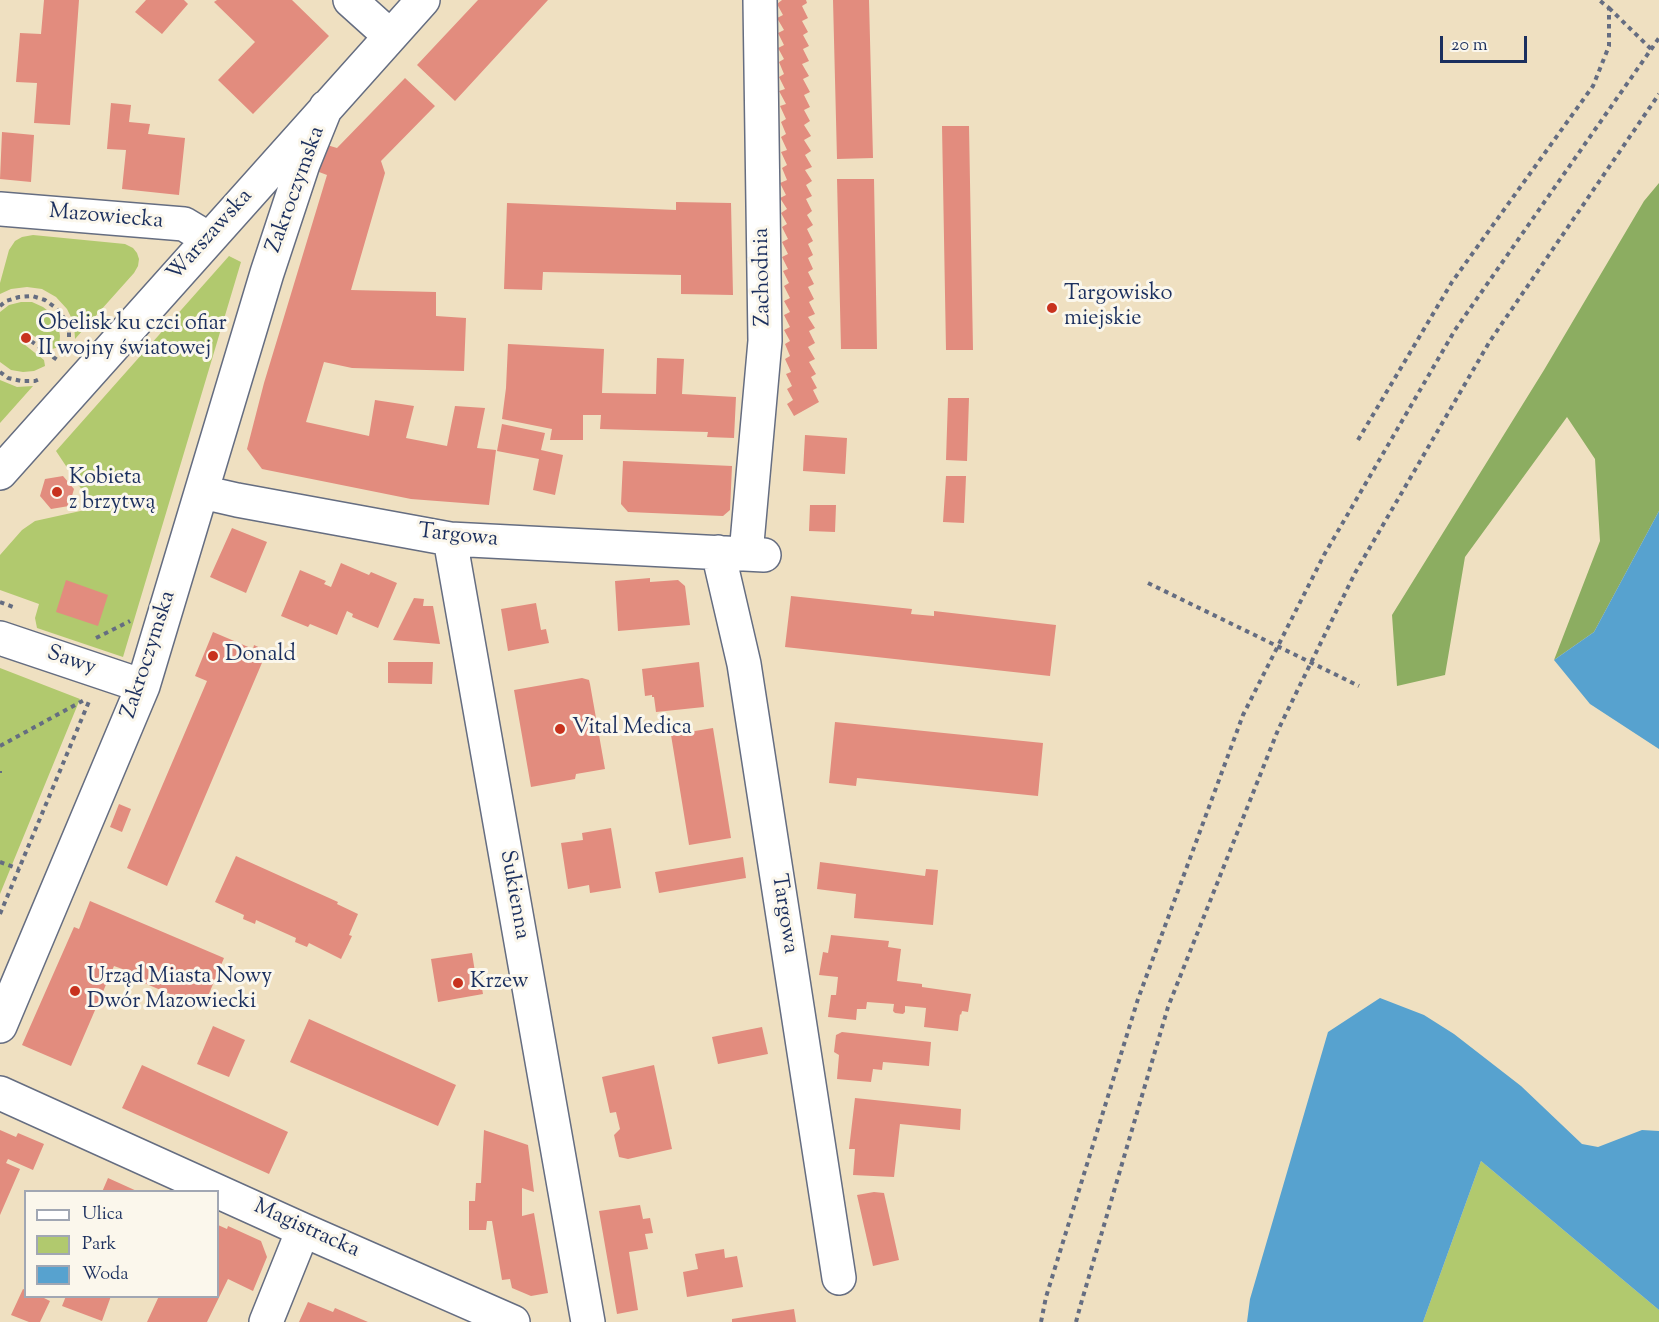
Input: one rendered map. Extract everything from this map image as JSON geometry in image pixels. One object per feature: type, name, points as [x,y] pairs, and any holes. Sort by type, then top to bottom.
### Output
[{"type":"street","points":[[350,0],[390,36]]},
{"type":"street","name":"Warszawska","points":[[0,473],[423,0]]},
{"type":"street","name":"Zachodnia","points":[[742,554],[765,340],[760,0]]},
{"type":"street","name":"Zakroczymska","points":[[0,1026],[143,686],[267,273],[303,165],[326,107]]},
{"type":"street","name":"Zakroczymska","points":[[242,202],[269,230],[267,273]]},
{"type":"street","name":"Mazowiecka","points":[[0,209],[184,224],[208,239]]},
{"type":"street","name":"Targowa","points":[[202,492],[450,539],[742,554],[744,664],[839,1278]]},
{"type":"street","name":"Sukienna","points":[[450,539],[588,1322]]},
{"type":"street","name":"Sawy","points":[[0,638],[143,686]]},
{"type":"street","name":"Magistracka","points":[[0,1093],[215,1190]]},
{"type":"street","name":"Magistracka","points":[[219,1192],[513,1322]]},
{"type":"street","points":[[266,1322],[303,1230]]},
{"type":"path","points":[[1599,0],[1651,49]]},
{"type":"path","points":[[1358,440],[1452,282],[1593,86],[1609,46],[1609,8]]},
{"type":"path","points":[[1041,1322],[1046,1297],[1138,999],[1243,715],[1324,555],[1455,330],[1659,38]]},
{"type":"path","points":[[1076,1322],[1168,1007],[1278,730],[1355,573],[1490,341],[1659,94]]},
{"type":"path","points":[[0,306],[6,301],[32,296],[45,300],[56,308],[64,318],[69,331],[69,344],[62,364],[58,368]]},
{"type":"path","points":[[31,341],[62,364]]},
{"type":"path","points":[[0,372],[8,378],[21,381],[35,381],[47,376]]},
{"type":"path","points":[[1148,583],[1359,686]]},
{"type":"path","points":[[90,641],[131,620]]},
{"type":"path","points":[[80,693],[90,696]]},
{"type":"path","points":[[0,746],[90,696]]},
{"type":"path","points":[[0,914],[90,696]]},
{"type":"path","points":[[0,862],[19,869]]},
{"type":"green space","points":[[1659,183],[1659,511],[1594,632],[1554,660],[1600,541],[1595,459],[1567,417],[1465,557],[1445,675],[1397,686],[1392,615],[1544,370],[1644,201]]},
{"type":"green space","points":[[33,235],[125,244],[137,253],[138,266],[134,273],[75,339],[74,323],[67,309],[56,297],[42,289],[27,287],[11,289],[0,294],[0,283],[9,250],[15,241]]},
{"type":"green space","points":[[229,256],[241,262],[123,657],[37,628],[35,618],[39,604],[0,590],[0,555],[22,530],[35,521],[94,508],[56,451]]},
{"type":"green space","points":[[32,302],[43,307],[52,314],[58,324],[59,347],[52,349],[27,331],[20,341],[44,360],[45,366],[34,371],[11,370],[0,362],[0,312],[9,305]]},
{"type":"green space","points":[[0,380],[17,387],[33,386],[0,423]]},
{"type":"green space","points":[[0,668],[80,699],[0,894]]},
{"type":"green space","points":[[1481,1161],[1659,1310],[1659,1322],[1423,1322]]},
{"type":"water","points":[[1659,511],[1659,749],[1590,704],[1554,660],[1594,632]]},
{"type":"water","points":[[1380,998],[1424,1015],[1454,1034],[1521,1086],[1582,1144],[1598,1147],[1642,1130],[1659,1131],[1659,1310],[1481,1161],[1423,1322],[1247,1322],[1250,1299],[1328,1032]]},
{"type":"building","points":[[44,0],[79,0],[70,125],[34,123],[37,83],[16,82],[20,33],[41,34]]},
{"type":"building","points":[[146,0],[184,0],[188,4],[162,34],[135,12]]},
{"type":"building","points":[[217,0],[292,0],[329,36],[253,114],[218,80],[255,42],[214,2]]},
{"type":"building","points":[[478,0],[548,0],[455,101],[417,65]]},
{"type":"building","points":[[782,0],[806,0],[807,3],[802,6],[808,18],[802,21],[808,32],[803,35],[809,46],[803,49],[809,61],[802,64],[809,76],[803,79],[810,92],[804,95],[810,107],[804,110],[810,121],[804,125],[811,136],[804,140],[811,151],[805,155],[812,167],[805,170],[812,181],[806,185],[812,196],[806,199],[812,211],[807,215],[813,225],[807,229],[813,241],[808,244],[813,255],[808,258],[813,269],[808,272],[814,284],[808,287],[814,299],[809,302],[815,314],[808,317],[815,328],[809,331],[815,343],[808,347],[815,359],[809,362],[816,374],[811,377],[817,388],[813,390],[819,402],[794,416],[787,404],[793,400],[787,389],[792,386],[786,374],[791,372],[785,359],[790,356],[785,344],[790,341],[784,330],[790,327],[784,315],[790,312],[784,301],[790,298],[784,286],[789,283],[783,271],[788,269],[782,257],[788,254],[782,242],[788,239],[782,227],[787,224],[781,213],[787,209],[780,198],[786,195],[780,183],[787,180],[782,168],[787,165],[781,152],[787,150],[781,137],[786,134],[781,122],[786,119],[780,106],[786,104],[779,91],[785,89],[779,77],[784,74],[779,62],[784,59],[778,48],[784,45],[778,33],[784,30],[777,18],[783,15],[777,4]]},
{"type":"building","points":[[833,0],[869,0],[873,158],[837,159]]},
{"type":"building","points":[[405,78],[435,106],[381,161],[385,173],[351,290],[436,292],[436,316],[466,318],[464,371],[352,368],[324,362],[306,422],[369,436],[375,400],[414,406],[406,438],[447,446],[455,406],[485,408],[477,448],[496,450],[489,505],[411,499],[262,469],[247,449],[264,383],[327,175],[319,172],[327,145],[337,148]]},
{"type":"building","points":[[111,103],[131,105],[129,122],[150,124],[148,134],[185,138],[179,195],[122,189],[126,150],[107,149]]},
{"type":"building","points":[[942,126],[969,126],[973,350],[946,350]]},
{"type":"building","points":[[2,132],[34,135],[31,182],[0,179]]},
{"type":"building","points":[[837,179],[874,179],[877,349],[841,349]]},
{"type":"building","points":[[676,202],[731,203],[733,295],[681,294],[681,275],[543,272],[542,290],[504,289],[507,203],[676,210]]},
{"type":"building","points":[[508,344],[604,349],[602,393],[656,394],[657,358],[684,359],[682,394],[736,397],[734,438],[707,437],[708,432],[600,429],[601,415],[583,415],[583,440],[550,440],[552,429],[502,419]]},
{"type":"building","points":[[948,398],[969,398],[967,461],[946,460]]},
{"type":"building","points":[[502,424],[545,433],[541,450],[563,455],[555,495],[533,490],[539,459],[497,451]]},
{"type":"building","points":[[805,435],[847,438],[845,474],[803,471]]},
{"type":"building","points":[[623,461],[732,466],[730,510],[723,516],[628,512],[621,504]]},
{"type":"building","name":"Kobieta z brzytwą","points":[[63,476],[74,489],[69,506],[51,509],[40,496],[45,479]]},
{"type":"building","points":[[946,476],[966,476],[964,523],[943,522]]},
{"type":"building","points":[[810,505],[836,505],[835,532],[809,531]]},
{"type":"building","points":[[232,528],[267,542],[246,593],[210,577]]},
{"type":"building","points":[[341,563],[369,575],[371,572],[397,583],[378,628],[352,617],[353,614],[347,611],[337,635],[281,616],[300,570],[326,581],[324,584],[331,587]]},
{"type":"building","points":[[650,578],[650,582],[678,580],[685,586],[690,625],[618,631],[615,581]]},
{"type":"building","points":[[66,580],[108,595],[98,626],[56,612]]},
{"type":"building","points":[[791,596],[912,609],[911,614],[934,616],[934,611],[1056,625],[1050,676],[785,647]]},
{"type":"building","points":[[414,598],[424,599],[423,606],[433,606],[440,644],[393,640]]},
{"type":"building","points":[[536,603],[541,630],[546,629],[549,643],[508,651],[501,609]]},
{"type":"building","points":[[213,632],[253,649],[254,645],[267,651],[167,886],[127,868],[207,681],[195,676]]},
{"type":"building","points":[[388,662],[433,662],[432,684],[388,683]]},
{"type":"building","points":[[699,662],[704,707],[656,712],[654,697],[645,696],[642,669]]},
{"type":"building","name":"Vital Medica","points":[[582,678],[589,680],[605,769],[576,774],[575,779],[531,787],[514,690]]},
{"type":"building","points":[[835,722],[1043,743],[1038,796],[857,778],[856,786],[829,783]]},
{"type":"building","points":[[713,728],[731,838],[689,845],[671,735]]},
{"type":"building","points":[[119,804],[131,809],[122,832],[110,827]]},
{"type":"building","points":[[611,828],[621,888],[590,893],[589,885],[568,889],[561,843],[583,840],[582,833]]},
{"type":"building","points":[[236,856],[338,902],[337,904],[358,914],[349,935],[352,936],[341,959],[309,943],[307,947],[295,942],[296,938],[256,920],[255,924],[243,919],[244,915],[215,902]]},
{"type":"building","points":[[743,857],[746,878],[659,893],[655,872]]},
{"type":"building","points":[[820,862],[925,876],[926,869],[938,870],[933,925],[854,918],[856,894],[817,889]]},
{"type":"building","name":"Urząd Miasta Nowy Dwór Mazowiecki","points":[[90,901],[224,958],[203,1008],[123,974],[125,970],[114,966],[71,1066],[22,1045],[74,927],[79,929]]},
{"type":"building","points":[[831,935],[889,941],[888,947],[901,949],[897,981],[971,994],[968,1012],[962,1011],[960,1014],[958,1031],[924,1027],[926,1008],[905,1006],[903,1014],[895,1013],[894,1004],[867,1002],[866,1009],[857,1009],[856,1020],[828,1017],[831,995],[836,995],[838,977],[819,975],[823,952],[828,953]]},
{"type":"building","name":"Krzew","points":[[472,953],[475,972],[479,972],[483,994],[438,1002],[431,959]]},
{"type":"building","points":[[309,1019],[456,1085],[438,1126],[290,1062]]},
{"type":"building","points":[[213,1026],[245,1040],[229,1077],[197,1064]]},
{"type":"building","points":[[762,1027],[768,1054],[718,1064],[712,1037]]},
{"type":"building","points":[[842,1032],[931,1042],[929,1066],[883,1062],[882,1070],[873,1069],[871,1082],[837,1079],[839,1055],[834,1052],[836,1035]]},
{"type":"building","points":[[142,1065],[288,1132],[269,1174],[122,1108]]},
{"type":"building","points":[[654,1065],[672,1149],[628,1159],[619,1157],[614,1135],[620,1129],[616,1112],[610,1113],[602,1077]]},
{"type":"building","points":[[855,1098],[961,1109],[960,1130],[900,1124],[894,1177],[853,1175],[855,1149],[849,1149]]},
{"type":"building","points":[[0,1130],[16,1137],[18,1133],[44,1144],[33,1170],[8,1159],[6,1163],[20,1169],[0,1215]]},
{"type":"building","points":[[484,1130],[528,1145],[534,1192],[522,1188],[522,1216],[534,1213],[548,1293],[531,1296],[512,1288],[510,1279],[502,1280],[492,1221],[487,1221],[486,1230],[469,1230],[469,1201],[475,1201],[476,1183],[481,1183]]},
{"type":"building","points":[[108,1178],[135,1190],[103,1190]]},
{"type":"building","points":[[884,1193],[899,1260],[873,1266],[857,1195]]},
{"type":"building","points":[[640,1205],[643,1219],[650,1218],[653,1233],[645,1234],[648,1249],[629,1252],[638,1310],[617,1314],[599,1211]]},
{"type":"building","points":[[219,1225],[227,1229],[228,1226],[261,1241],[267,1257],[253,1291],[228,1279],[219,1297]]},
{"type":"building","points":[[724,1249],[725,1258],[737,1256],[743,1287],[687,1297],[683,1272],[698,1269],[695,1254]]},
{"type":"building","points":[[23,1289],[24,1298],[44,1298],[50,1301],[40,1322],[29,1322],[11,1315]]},
{"type":"building","points":[[65,1298],[110,1298],[102,1321],[62,1306]]},
{"type":"building","points":[[158,1298],[219,1298],[207,1322],[147,1322]]},
{"type":"building","points":[[308,1302],[333,1312],[335,1308],[368,1322],[299,1322]]},
{"type":"building","points":[[794,1309],[796,1322],[732,1322],[732,1319]]},
{"type":"place","name":"Targowisko miejskie","points":[[1052,308]]},
{"type":"place","name":"Obelisk ku czci ofiar II wojny światowej","points":[[26,338]]},
{"type":"place","name":"Kobieta z brzytwą","points":[[57,492]]},
{"type":"place","name":"Donald","points":[[213,656]]},
{"type":"place","name":"Vital Medica","points":[[560,729]]},
{"type":"place","name":"Krzew","points":[[458,983]]},
{"type":"place","name":"Urząd Miasta Nowy Dwór Mazowiecki","points":[[75,991]]}]
